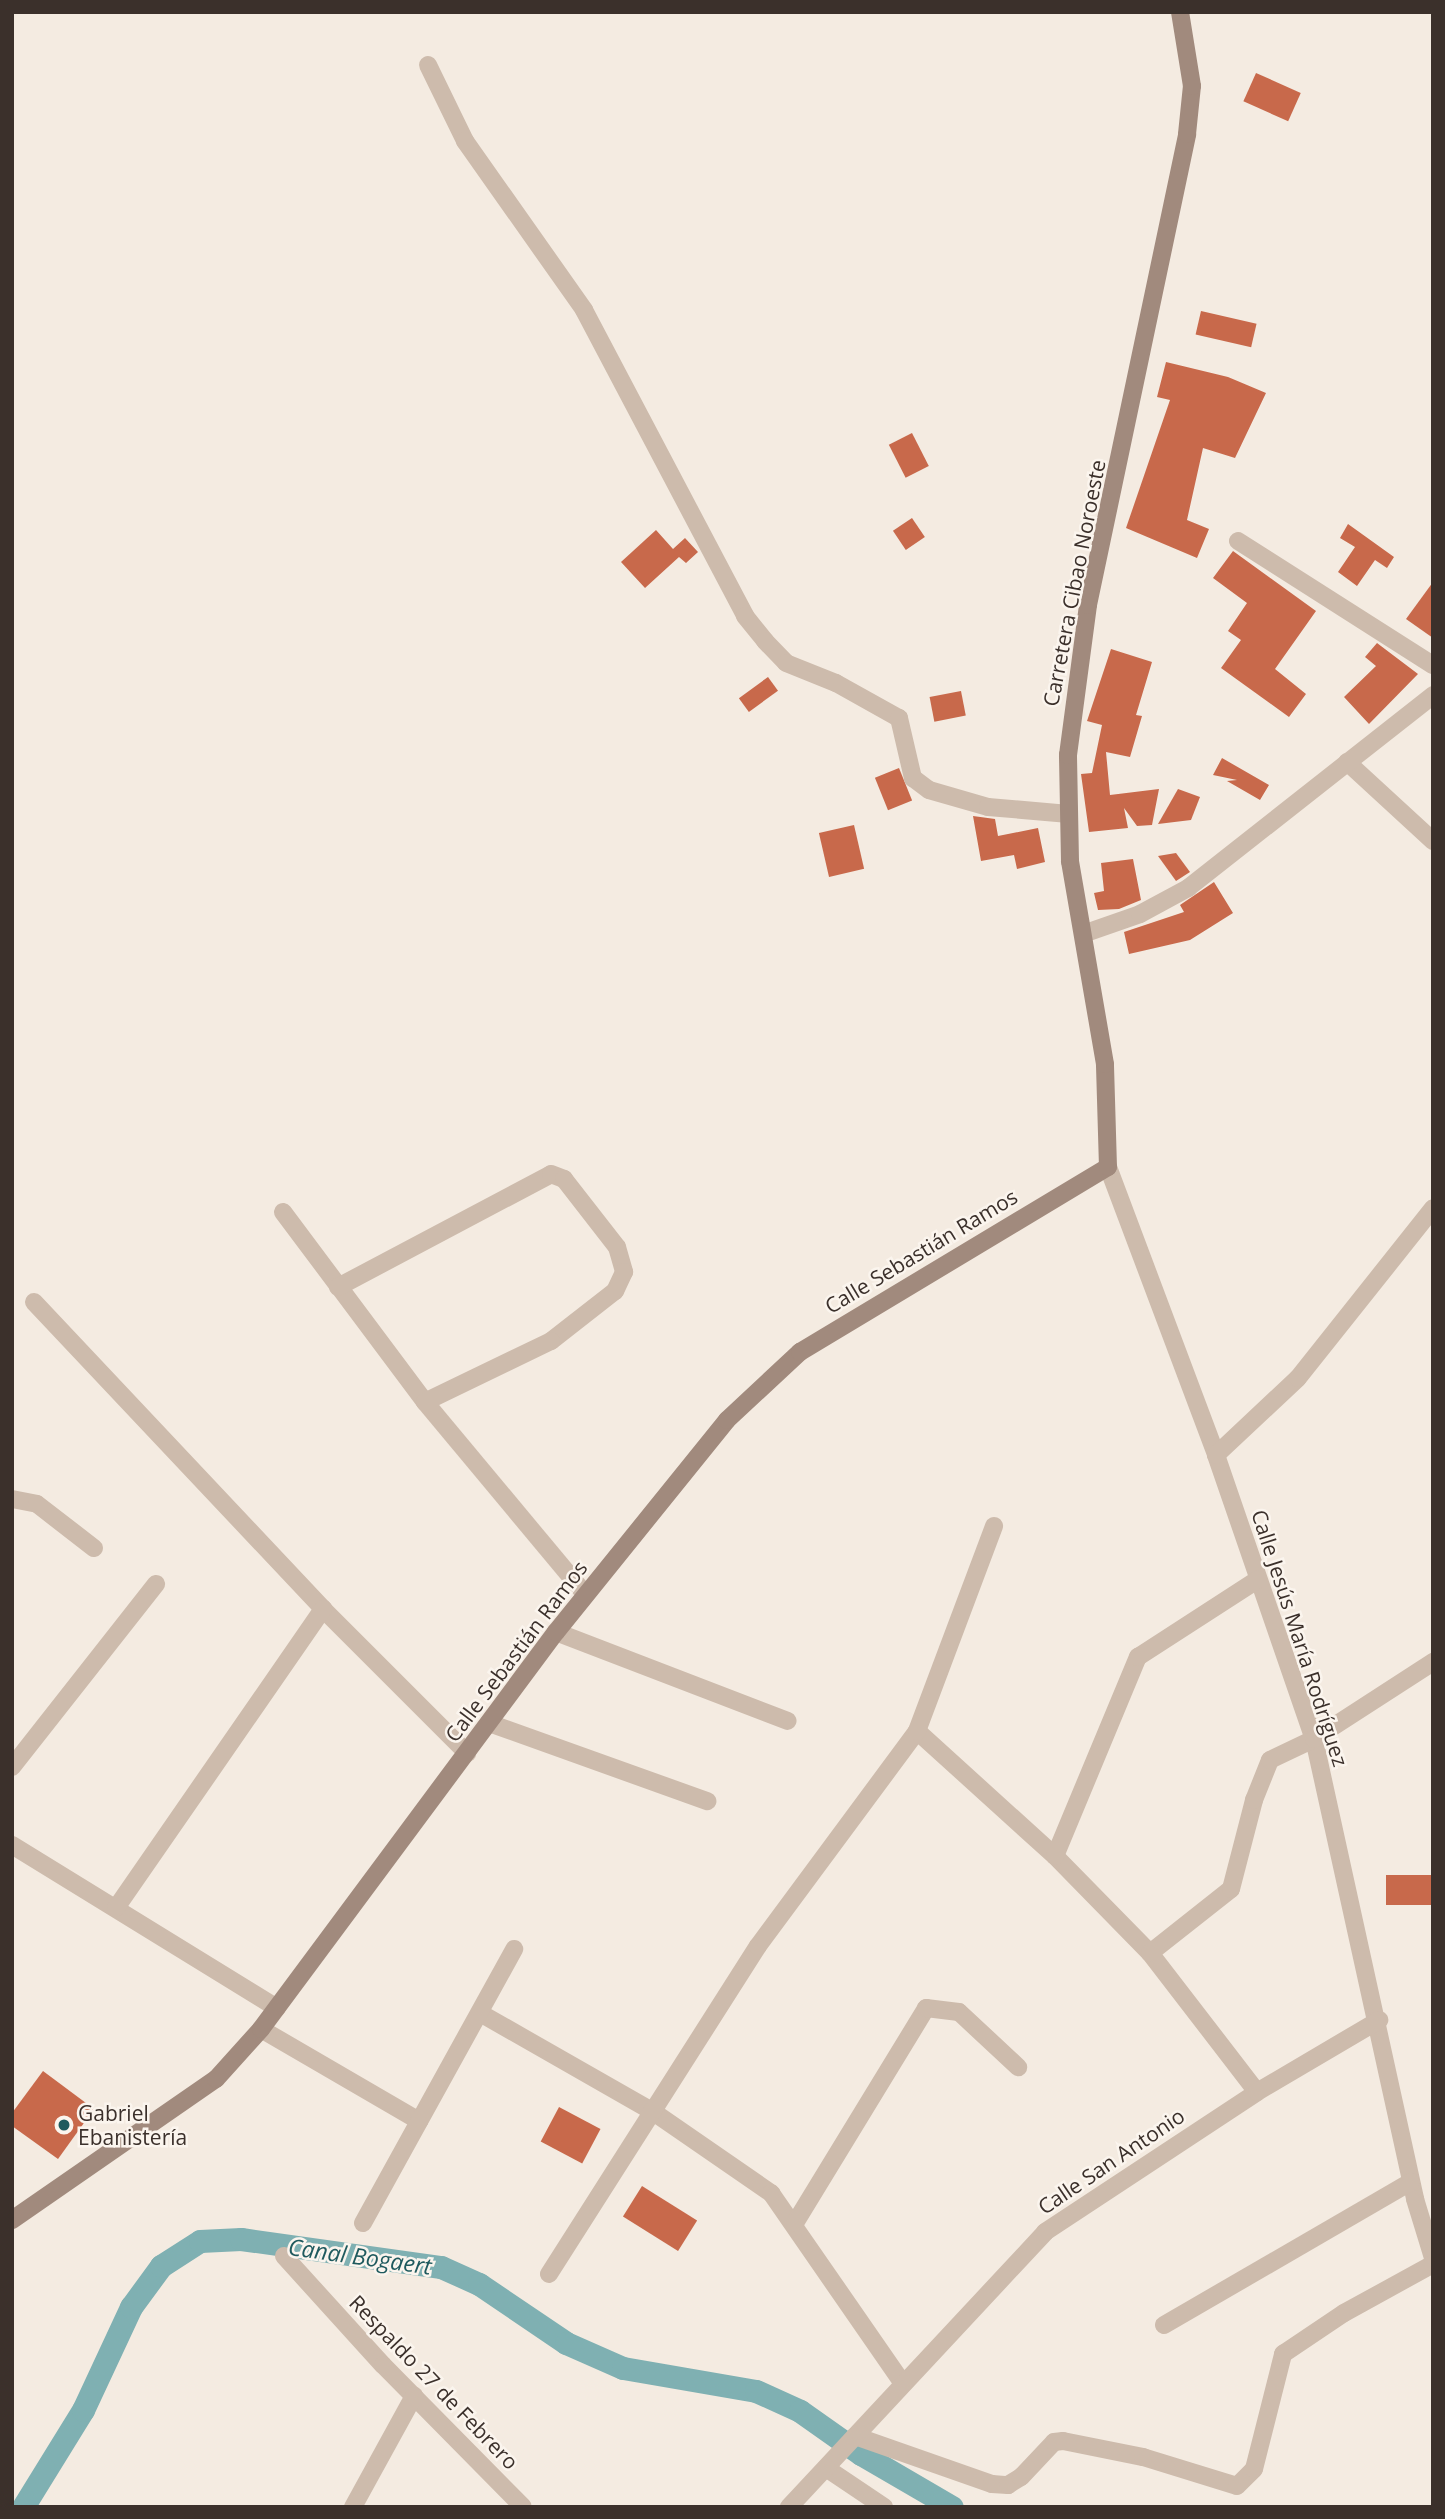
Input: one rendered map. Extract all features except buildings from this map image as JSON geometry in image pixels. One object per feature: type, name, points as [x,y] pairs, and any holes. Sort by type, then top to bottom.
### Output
[{"type":"main road","name":"Carretera Cibao Noroeste","points":[[1108,1167],[1105,1065],[1070,861],[1072,711],[1088,605],[1187,134],[1192,86],[1180,12]]},
{"type":"main road","name":"Calle Sebastián Ramos","points":[[12,2220],[216,2079],[261,2029],[585,1594],[727,1420],[800,1352],[1108,1167]]},
{"type":"street","points":[[428,65],[465,141],[584,310],[732,592],[765,641],[786,663],[836,683],[899,718],[913,778],[929,790],[988,807],[1069,814]]},
{"type":"street","points":[[1238,541],[1433,666]]},
{"type":"street","points":[[1083,934],[1140,914],[1188,888],[1433,695]]},
{"type":"street","points":[[1347,762],[1433,841]]},
{"type":"street","name":"Calle Jesús María Rodríguez","points":[[1108,1167],[1216,1455],[1314,1739],[1379,2021],[1411,2182],[1433,2261]]},
{"type":"street","points":[[338,1287],[551,1174],[564,1178],[617,1247],[624,1272],[615,1291],[551,1341],[425,1402]]},
{"type":"street","points":[[1216,1455],[1298,1378],[1433,1208]]},
{"type":"street","points":[[283,1212],[425,1402],[585,1594]]},
{"type":"street","points":[[34,1302],[323,1609],[467,1753]]},
{"type":"street","points":[[12,1499],[37,1504],[94,1548]]},
{"type":"street","points":[[549,2274],[758,1946],[917,1731],[994,1526]]},
{"type":"street","points":[[1055,1856],[1138,1657],[1257,1580]]},
{"type":"street","points":[[12,1767],[156,1584]]},
{"type":"street","points":[[116,1908],[323,1609]]},
{"type":"street","points":[[556,1632],[788,1721]]},
{"type":"street","points":[[1150,1953],[1231,1889],[1265,1768],[1277,1755],[1314,1739],[1433,1662]]},
{"type":"street","points":[[489,1723],[707,1801]]},
{"type":"street","points":[[917,1731],[1055,1856],[1150,1953],[1257,2092]]},
{"type":"street","points":[[12,1845],[277,2008]]},
{"type":"street","points":[[363,2223],[514,1949]]},
{"type":"street","points":[[795,2223],[926,2008],[959,2012],[1018,2067]]},
{"type":"street","points":[[480,2013],[652,2111],[758,2182],[795,2223],[902,2382]]},
{"type":"street","name":"Calle San Antonio","points":[[789,2507],[902,2382],[1045,2232],[1257,2092],[1379,2021]]},
{"type":"street","points":[[261,2029],[419,2122]]},
{"type":"street","points":[[1164,2325],[1411,2182]]},
{"type":"street","name":"Respaldo 27 de Febrero","points":[[285,2256],[414,2396],[523,2507]]},
{"type":"street","points":[[854,2437],[992,2484],[1008,2485],[1021,2477],[1054,2442],[1063,2441],[1143,2457],[1237,2486],[1254,2469],[1283,2354],[1344,2313],[1433,2261]]},
{"type":"street","points":[[353,2507],[414,2396]]},
{"type":"street","points":[[830,2464],[884,2507]]},
{"type":"waterway","name":"Canal Bogaert","points":[[23,2507],[83,2410],[131,2307],[161,2266],[200,2241],[241,2239],[441,2267],[479,2284],[566,2343],[623,2368],[756,2391],[800,2411],[861,2454],[952,2507]]},
{"type":"place","name":"Gabriel Ebanistería","points":[[64,2125]]}]
